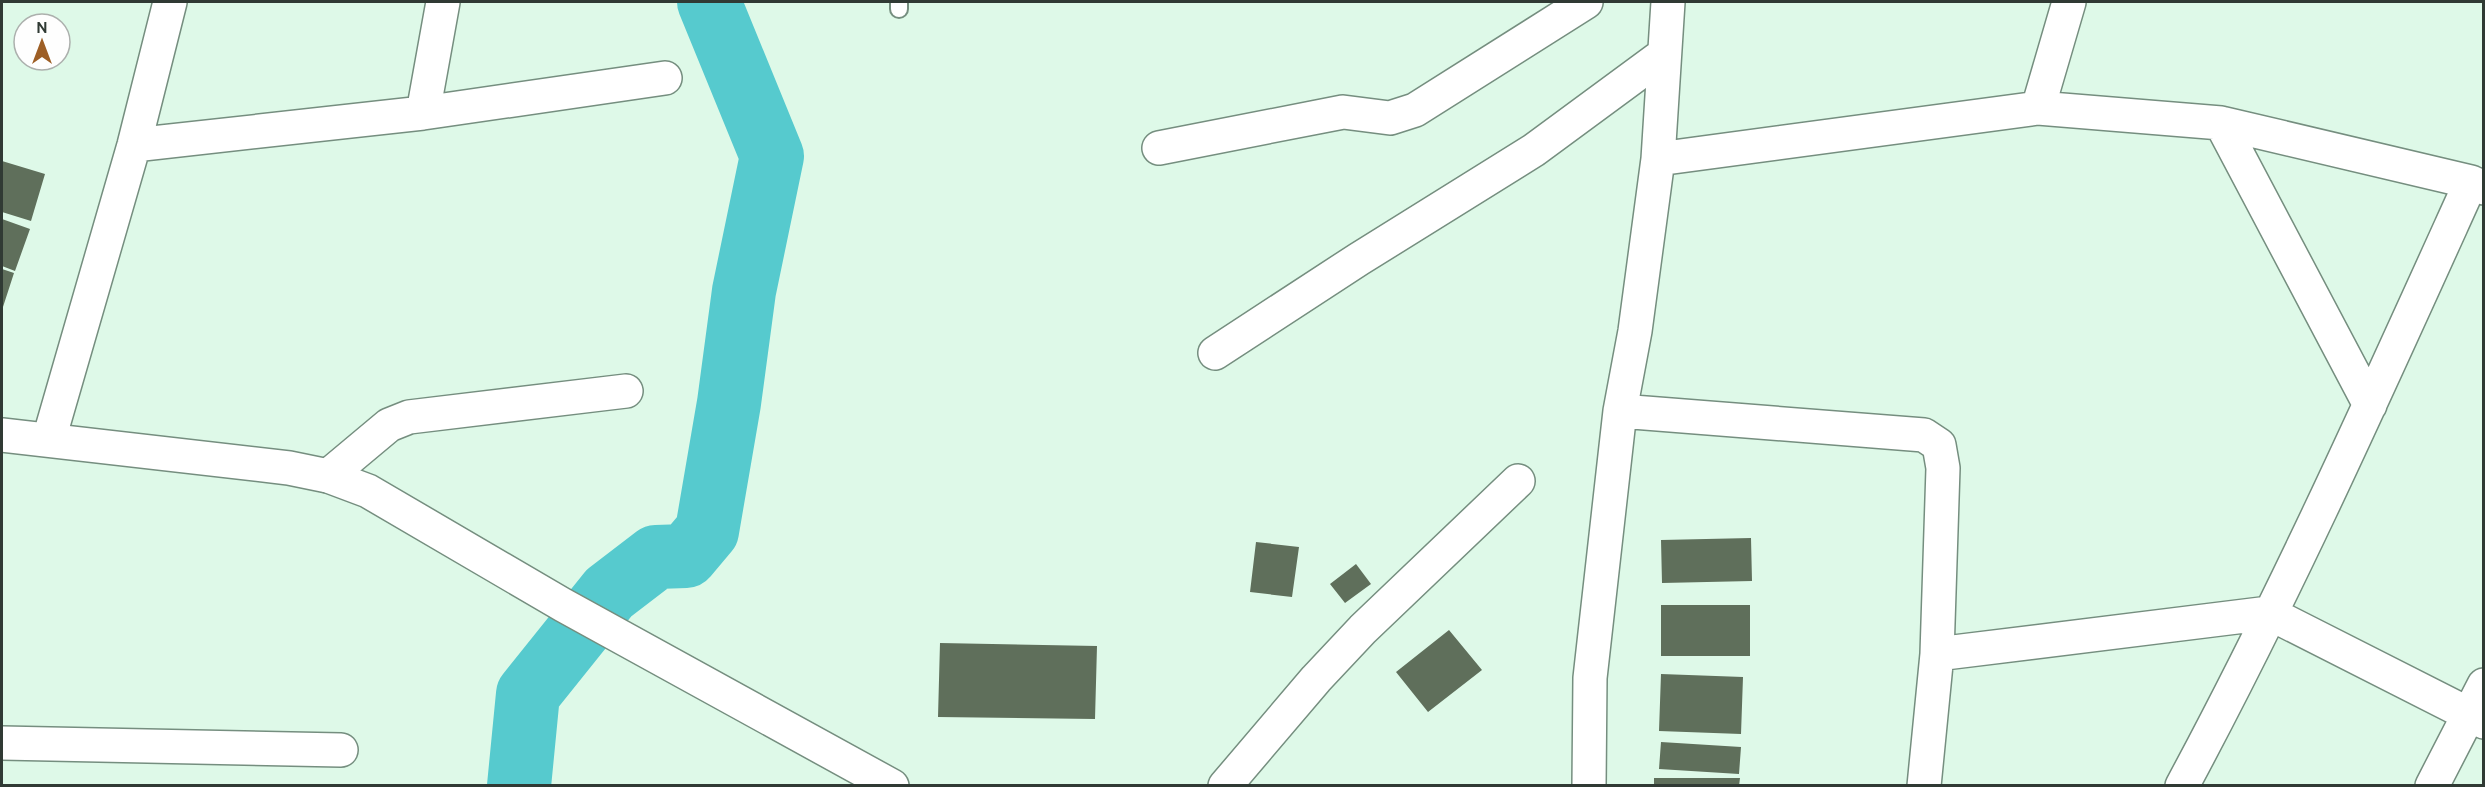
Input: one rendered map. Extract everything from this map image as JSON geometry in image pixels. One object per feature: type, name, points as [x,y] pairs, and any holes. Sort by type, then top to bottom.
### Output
[{"type":"street","points":[[49,439],[134,145],[170,2]]},
{"type":"street","points":[[423,113],[443,2]]},
{"type":"street","points":[[1159,148],[1343,112],[1390,118],[1415,110],[1586,2]]},
{"type":"street","points":[[1589,786],[1590,678],[1620,411],[1635,331],[1658,159],[1668,2]]},
{"type":"street","points":[[2038,108],[2069,2]]},
{"type":"street","points":[[1215,353],[1359,259],[1534,150],[1663,55]]},
{"type":"street","points":[[134,145],[423,113],[665,78]]},
{"type":"street","points":[[1658,159],[2038,108],[2221,123],[2477,185],[2269,613],[2182,786]]},
{"type":"street","points":[[2221,123],[2370,405]]},
{"type":"street","points":[[328,476],[389,425],[409,417],[626,391]]},
{"type":"street","points":[[1620,411],[1924,435],[1939,445],[1943,468],[1937,654],[1924,786]]},
{"type":"street","points":[[2,435],[289,468],[328,476],[368,491],[563,605],[892,786]]},
{"type":"street","points":[[1225,786],[1301,696],[1364,629],[1518,481]]},
{"type":"street","points":[[1937,654],[2269,613],[2477,718]]},
{"type":"street","points":[[2432,786],[2477,718],[2484,685]]},
{"type":"street","points":[[2,742],[341,750]]},
{"type":"building","points":[[2,161],[45,174],[31,221],[2,212]]},
{"type":"building","points":[[2,219],[30,229],[15,271],[2,266]]},
{"type":"building","points":[[2,269],[14,273],[2,310]]},
{"type":"building","points":[[1751,538],[1752,581],[1662,583],[1661,540]]},
{"type":"building","points":[[1256,542],[1299,547],[1292,597],[1250,592]]},
{"type":"building","points":[[1356,564],[1371,584],[1345,603],[1330,584]]},
{"type":"building","points":[[1661,605],[1750,605],[1750,656],[1661,656]]},
{"type":"building","points":[[1449,630],[1482,670],[1428,712],[1396,672]]},
{"type":"building","points":[[940,643],[1097,646],[1095,719],[938,717]]},
{"type":"building","points":[[1661,674],[1743,677],[1741,734],[1659,731]]},
{"type":"building","points":[[1661,742],[1741,747],[1739,774],[1659,769]]},
{"type":"building","points":[[1654,778],[1740,778],[1739,786],[1654,786]]},
{"type":"waterway","points":[[519,786],[528,694],[609,593],[656,557],[686,556],[707,531],[729,403],[744,291],[772,156],[709,2]]}]
